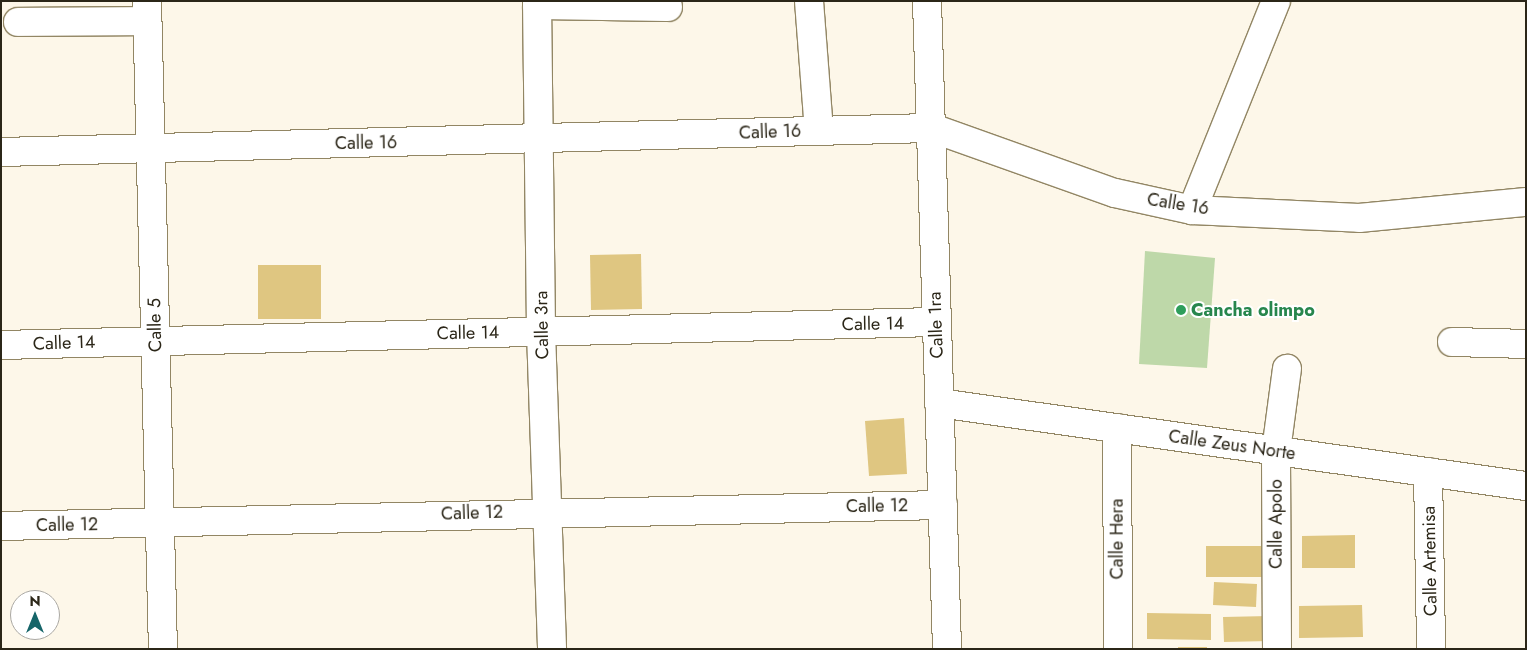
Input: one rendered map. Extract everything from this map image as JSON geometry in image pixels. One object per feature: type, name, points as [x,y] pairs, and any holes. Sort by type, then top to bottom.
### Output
[{"type":"street","points":[[809,1],[819,131]]},
{"type":"street","name":"Calle 1ra","points":[[927,1],[947,649]]},
{"type":"street","points":[[1192,210],[1276,1]]},
{"type":"street","points":[[537,3],[668,7]]},
{"type":"street","name":"Calle 3ra","points":[[537,3],[541,139],[541,332],[549,511],[552,649]]},
{"type":"street","points":[[18,22],[147,11]]},
{"type":"street","name":"Calle 5","points":[[147,11],[163,649]]},
{"type":"street","name":"Calle 16","points":[[1,152],[932,128],[1115,193],[1192,210],[1359,218],[1526,202]]},
{"type":"street","name":"Calle 14","points":[[1,345],[936,322]]},
{"type":"street","points":[[1452,342],[1526,344]]},
{"type":"street","name":"Calle Apolo","points":[[1277,649],[1276,451],[1287,369]]},
{"type":"street","name":"Calle Zeus Norte","points":[[939,403],[1526,486]]},
{"type":"street","name":"Calle Hera","points":[[1116,428],[1118,649]]},
{"type":"street","name":"Calle Artemisa","points":[[1428,472],[1431,649]]},
{"type":"street","name":"Calle 12","points":[[1,526],[549,511],[943,505]]},
{"type":"green space","points":[[1145,251],[1215,258],[1207,368],[1139,364]]},
{"type":"building","points":[[641,254],[642,309],[591,310],[590,255]]},
{"type":"building","points":[[258,265],[321,265],[321,319],[258,319]]},
{"type":"building","points":[[904,418],[907,474],[869,476],[865,421]]},
{"type":"building","points":[[1355,535],[1355,568],[1302,568],[1302,536]]},
{"type":"building","points":[[1206,546],[1270,546],[1270,577],[1206,577]]},
{"type":"building","points":[[1214,582],[1257,584],[1256,607],[1213,605]]},
{"type":"building","points":[[1362,605],[1363,637],[1299,638],[1299,606]]},
{"type":"building","points":[[1147,613],[1211,614],[1211,640],[1147,639]]},
{"type":"building","points":[[1269,616],[1270,641],[1224,642],[1223,617]]},
{"type":"building","points":[[1178,647],[1207,647],[1207,649],[1178,649]]},
{"type":"place","name":"Cancha olimpo","points":[[1181,310]]}]
